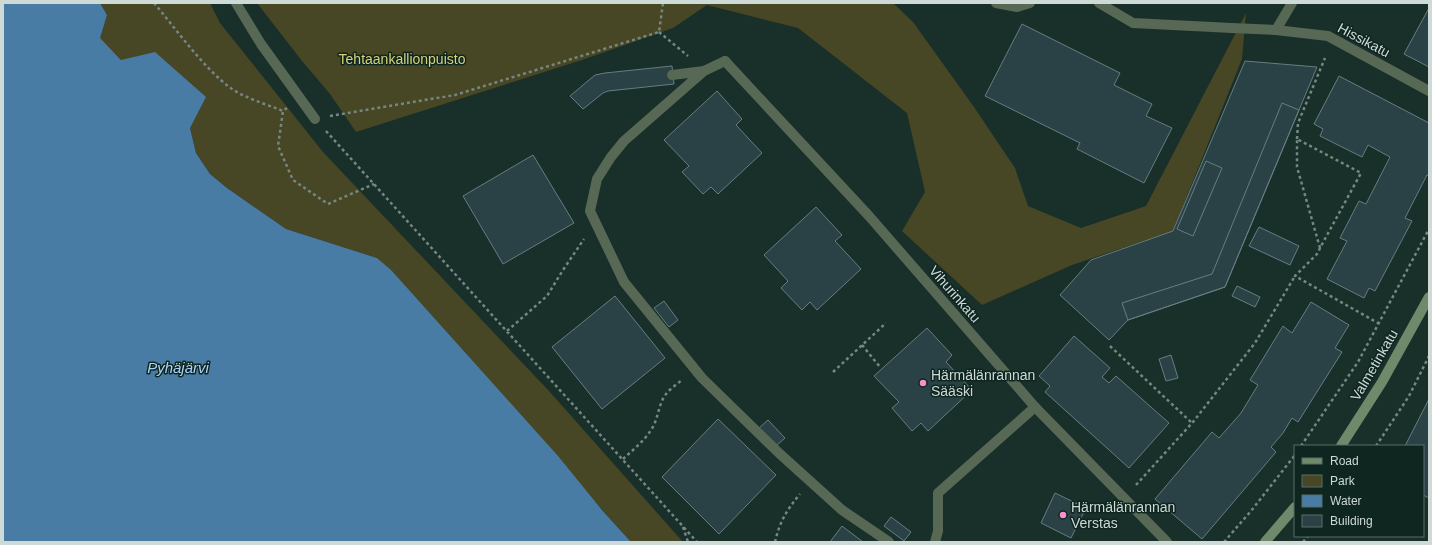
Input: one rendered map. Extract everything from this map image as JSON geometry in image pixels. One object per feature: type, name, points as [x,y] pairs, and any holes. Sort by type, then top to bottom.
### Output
[{"type":"street","points":[[236,3],[261,44],[317,121]]},
{"type":"street","points":[[996,3],[1017,7],[1030,3]]},
{"type":"street","name":"Hissikatu","points":[[1100,3],[1133,23],[1276,30],[1328,36],[1429,91]]},
{"type":"street","points":[[1276,30],[1292,3]]},
{"type":"street","name":"Vihurinkatu","points":[[704,71],[725,61],[869,216],[1035,407],[1167,542]]},
{"type":"street","points":[[672,75],[704,71]]},
{"type":"street","points":[[704,71],[626,140],[611,156],[597,179],[590,211],[624,282],[697,371],[780,454],[842,510],[889,542]]},
{"type":"street","name":"Valmetinkatu","points":[[1342,445],[1382,382],[1429,297]]},
{"type":"street","points":[[935,542],[938,531],[938,493],[1035,407]]},
{"type":"street","points":[[1265,542],[1294,508]]},
{"type":"path","points":[[154,3],[210,70],[232,89],[247,97],[283,111],[278,146],[293,180],[328,204],[374,184]]},
{"type":"path","points":[[659,32],[663,3]]},
{"type":"path","points":[[659,32],[455,95],[331,116],[317,121],[697,542]]},
{"type":"path","points":[[659,32],[680,48],[704,71]]},
{"type":"path","points":[[1320,248],[1297,167],[1297,139],[1298,123],[1325,58]]},
{"type":"path","points":[[1134,486],[1192,423],[1255,343],[1295,276],[1318,253],[1361,173],[1297,139]]},
{"type":"path","points":[[507,331],[548,296],[580,245],[597,225]]},
{"type":"path","points":[[1302,445],[1358,362],[1429,229]]},
{"type":"path","points":[[1295,276],[1378,323]]},
{"type":"path","points":[[833,372],[886,323]]},
{"type":"path","points":[[862,345],[880,367]]},
{"type":"path","points":[[1110,346],[1192,423]]},
{"type":"path","points":[[1377,445],[1409,396],[1429,356]]},
{"type":"path","points":[[623,459],[645,438],[652,429],[663,398],[667,392],[697,371]]},
{"type":"path","points":[[1224,542],[1251,511],[1294,456]]},
{"type":"path","points":[[774,542],[780,523],[786,512],[811,482]]},
{"type":"path","points":[[683,526],[688,542]]},
{"type":"green space","points":[[100,3],[210,3],[220,23],[323,152],[549,391],[683,542],[631,542],[377,258],[286,229],[227,188],[210,174],[196,153],[190,128],[99,38],[107,15]]},
{"type":"green space","name":"Tehtaankallionpuisto","points":[[257,3],[893,3],[913,22],[974,107],[1015,168],[1028,206],[1081,228],[1146,206],[1246,13],[1242,59],[1173,231],[1072,265],[982,305],[902,231],[925,192],[907,113],[798,28],[707,5],[673,28],[582,60],[356,132],[330,94]]},
{"type":"water","name":"Pyhäjärvi","points":[[3,3],[100,3],[107,15],[100,38],[121,60],[155,52],[206,97],[190,128],[196,153],[210,174],[227,188],[286,229],[377,258],[391,270],[558,456],[602,510],[631,542],[3,542]]},
{"type":"building","points":[[1429,8],[1429,67],[1404,54]]},
{"type":"building","points":[[1022,24],[1120,73],[1114,85],[1152,104],[1146,116],[1172,128],[1144,183],[1077,149],[1080,143],[985,96]]},
{"type":"building","points":[[1245,61],[1317,67],[1225,287],[1128,320],[1109,340],[1060,295],[1091,260],[1173,231]]},
{"type":"building","points":[[672,66],[674,84],[608,91],[603,93],[583,109],[570,96],[595,75]]},
{"type":"building","points":[[1339,76],[1429,123],[1429,176],[1427,175],[1405,218],[1412,221],[1375,291],[1369,288],[1364,298],[1327,279],[1347,241],[1340,238],[1359,201],[1366,204],[1390,157],[1368,145],[1362,157],[1320,136],[1323,129],[1314,124]]},
{"type":"building","points":[[717,91],[742,119],[736,125],[762,153],[718,194],[711,187],[703,194],[682,172],[689,166],[664,140]]},
{"type":"building","points":[[1282,103],[1299,110],[1225,287],[1128,320],[1122,303],[1212,274]]},
{"type":"building","points":[[533,155],[574,223],[503,264],[463,196]]},
{"type":"building","points":[[1206,161],[1222,168],[1193,236],[1177,229]]},
{"type":"building","points":[[816,207],[842,235],[835,241],[861,269],[817,310],[810,302],[802,310],[781,288],[788,281],[764,255]]},
{"type":"building","points":[[1259,227],[1299,246],[1290,265],[1249,246]]},
{"type":"building","points":[[1237,286],[1260,297],[1255,307],[1232,296]]},
{"type":"building","points":[[615,296],[665,358],[602,409],[552,347]]},
{"type":"building","points":[[664,301],[678,320],[669,327],[654,308]]},
{"type":"building","points":[[1311,302],[1349,325],[1335,348],[1342,352],[1298,422],[1292,418],[1283,433],[1271,447],[1276,452],[1202,539],[1155,499],[1212,432],[1219,438],[1241,413],[1258,385],[1250,380],[1283,326],[1292,333]]},
{"type":"building","name":"Härmälänrannan Sääski","points":[[927,328],[952,355],[946,362],[972,390],[928,431],[921,423],[912,431],[892,408],[899,402],[874,376]]},
{"type":"building","points":[[1074,336],[1110,368],[1102,377],[1109,383],[1116,376],[1169,423],[1129,468],[1045,392],[1050,386],[1039,376]]},
{"type":"building","points":[[1171,355],[1178,378],[1166,381],[1159,359]]},
{"type":"building","points":[[1429,399],[1429,498],[1424,496],[1424,445],[1406,445]]},
{"type":"building","points":[[718,419],[776,475],[719,534],[662,477]]},
{"type":"building","points":[[768,420],[785,438],[776,446],[759,428]]},
{"type":"building","name":"Härmälänrannan Verstas","points":[[1055,493],[1086,508],[1071,538],[1041,523]]},
{"type":"building","points":[[891,517],[911,532],[904,541],[884,526]]},
{"type":"building","points":[[842,526],[863,542],[830,542]]},
{"type":"place","name":"Härmälänrannan Sääski","points":[[923,383]]},
{"type":"place","name":"Härmälänrannan Verstas","points":[[1063,515]]}]
